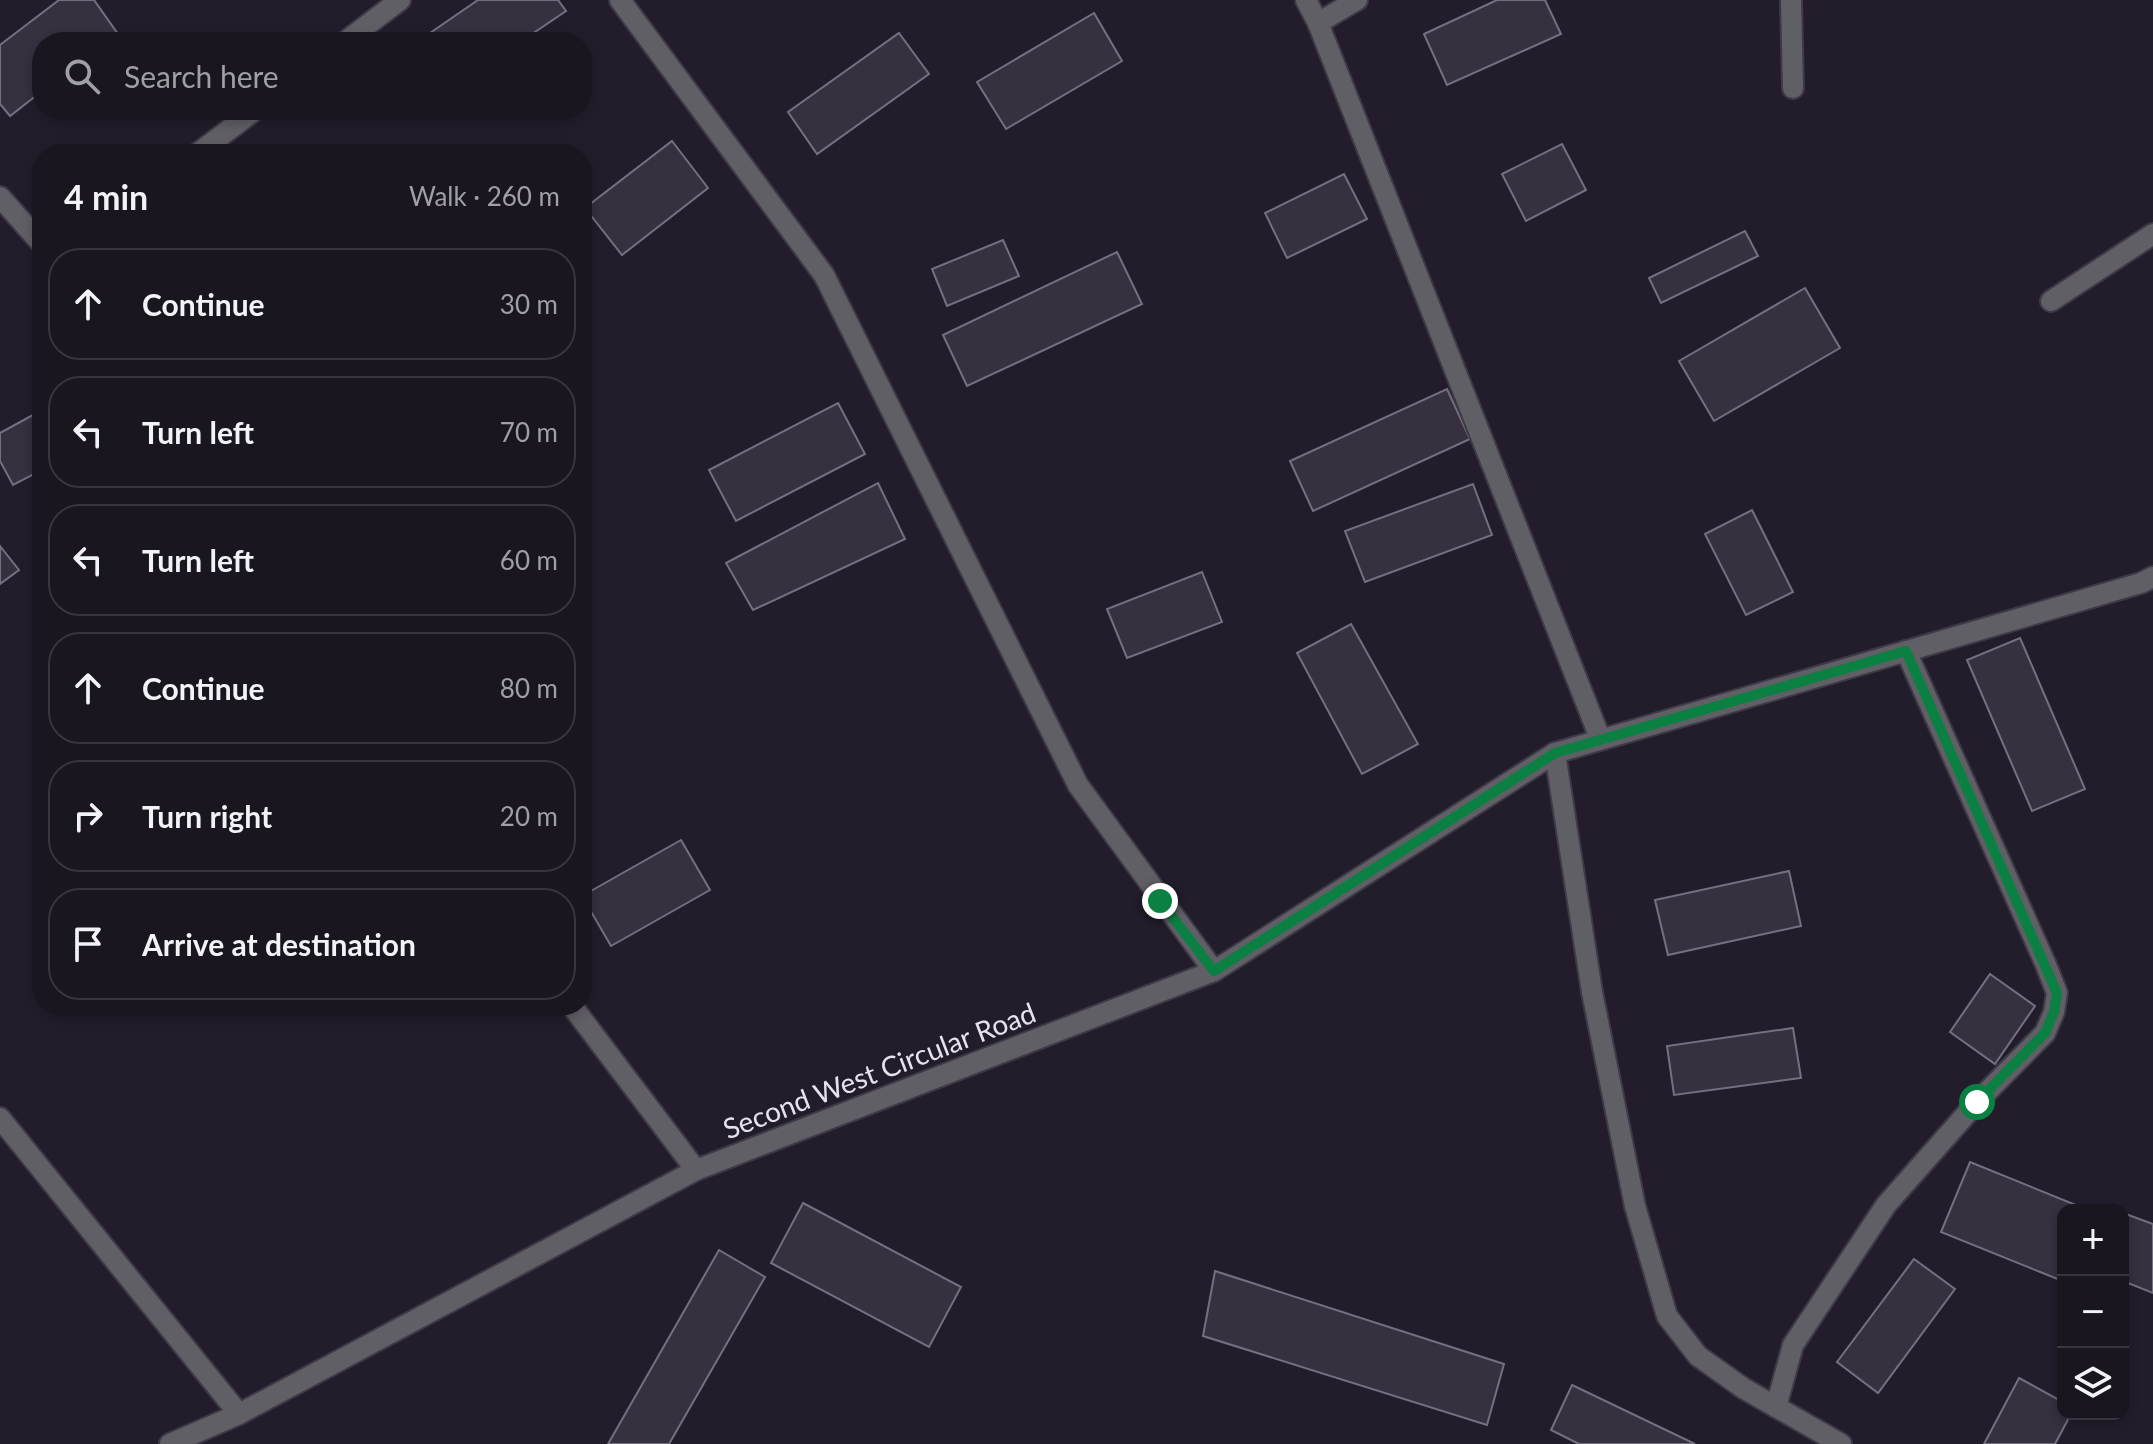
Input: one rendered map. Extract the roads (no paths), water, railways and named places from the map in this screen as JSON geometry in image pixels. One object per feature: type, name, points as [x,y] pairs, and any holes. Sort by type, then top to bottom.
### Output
[{"type":"street","points":[[358,32],[400,0]]},
{"type":"street","points":[[620,0],[824,275],[1078,785],[1214,971]]},
{"type":"street","points":[[1306,0],[1318,23],[1600,738]]},
{"type":"street","points":[[1318,23],[1357,0]]},
{"type":"street","points":[[1791,0],[1793,88]]},
{"type":"street","points":[[210,144],[242,120]]},
{"type":"street","points":[[0,197],[32,233]]},
{"type":"street","points":[[2051,301],[2153,234]]},
{"type":"street","name":"Second West Circular Road","points":[[170,1444],[239,1414],[696,1170],[1214,971],[1555,753],[2126,588],[2153,577]]},
{"type":"street","points":[[1776,1407],[1793,1345],[1886,1205],[1977,1102],[2045,1033],[2057,993],[1906,651]]},
{"type":"street","points":[[1555,753],[1595,1007],[1635,1206],[1667,1316],[1698,1356],[1743,1388],[1841,1444]]},
{"type":"street","points":[[580,1016],[696,1170]]},
{"type":"street","points":[[0,1118],[239,1414]]}]
